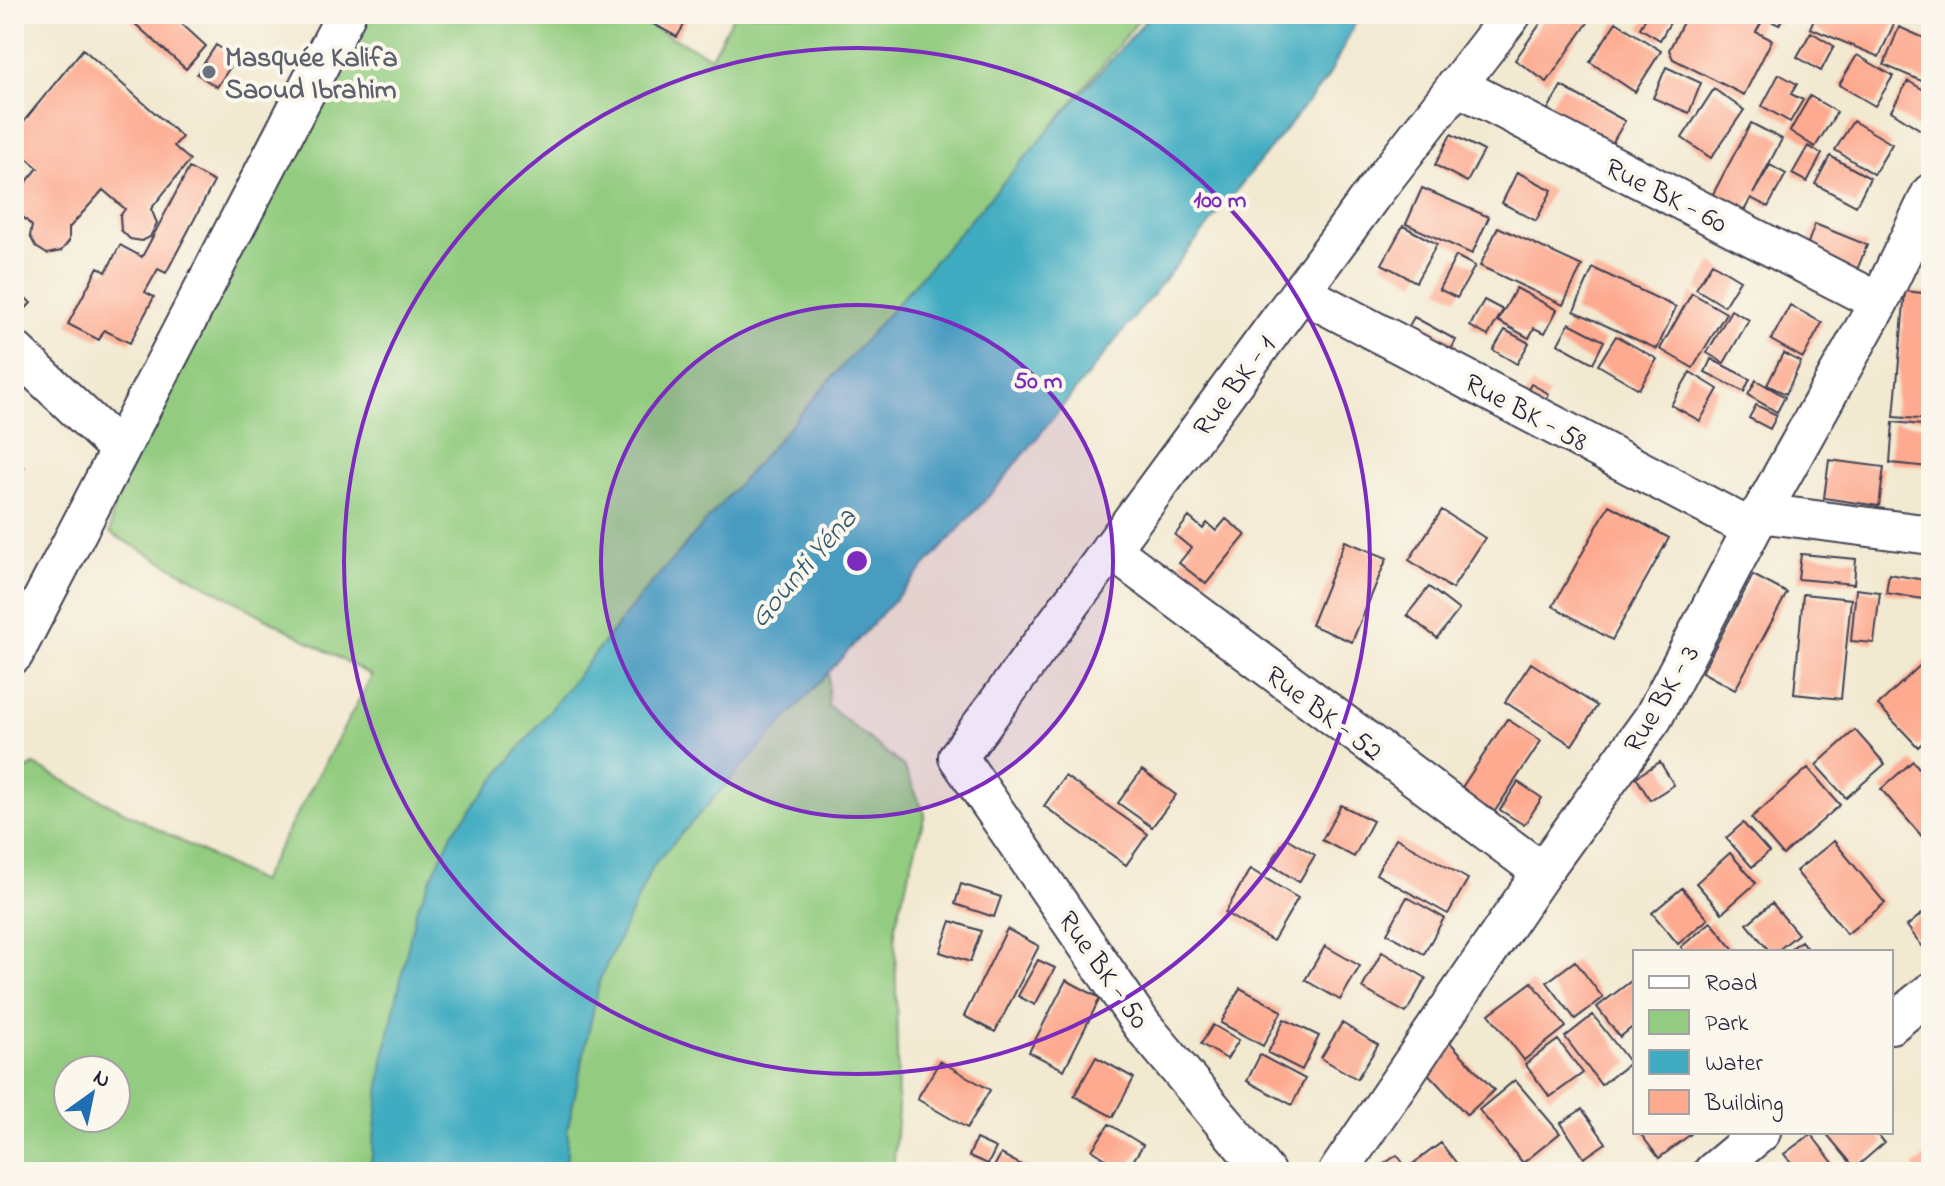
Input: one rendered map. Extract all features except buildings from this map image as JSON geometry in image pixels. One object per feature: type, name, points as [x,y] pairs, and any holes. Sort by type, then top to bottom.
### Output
[{"type":"street","points":[[14,654],[346,14]]},
{"type":"street","name":"Rue BK - 1","points":[[958,757],[1110,549],[1512,14]]},
{"type":"street","name":"Rue BK - 60","points":[[1456,85],[1879,302]]},
{"type":"street","name":"Rue BK - 3","points":[[1338,1172],[1542,872],[1653,718],[1756,521],[1879,302],[1931,193]]},
{"type":"street","name":"Rue BK - 58","points":[[1302,293],[1756,521],[1931,535]]},
{"type":"street","points":[[14,350],[120,450]]},
{"type":"street","name":"Rue BK - 52","points":[[1110,549],[1542,872]]},
{"type":"street","name":"Rue BK - 50","points":[[958,757],[1142,1025],[1265,1172]]},
{"type":"street","points":[[1893,1022],[1931,992]]},
{"type":"street","points":[[1713,1172],[1759,1134]]},
{"type":"green space","points":[[362,14],[626,14],[711,57],[734,14],[1144,14],[1047,133],[832,378],[828,706],[904,767],[925,814],[895,926],[898,1109],[893,1172],[14,1172],[14,776],[34,765],[260,882],[372,676],[110,533],[114,499]]},
{"type":"water","name":"Gounti Yéna","points":[[1151,14],[1360,14],[1328,77],[999,485],[654,864],[600,979],[568,1127],[566,1172],[370,1172],[383,1060],[416,910],[453,832],[643,593]]},
{"type":"place","name":"Masquée Kalifa Saoud Ibrahim","points":[[209,72]]}]
